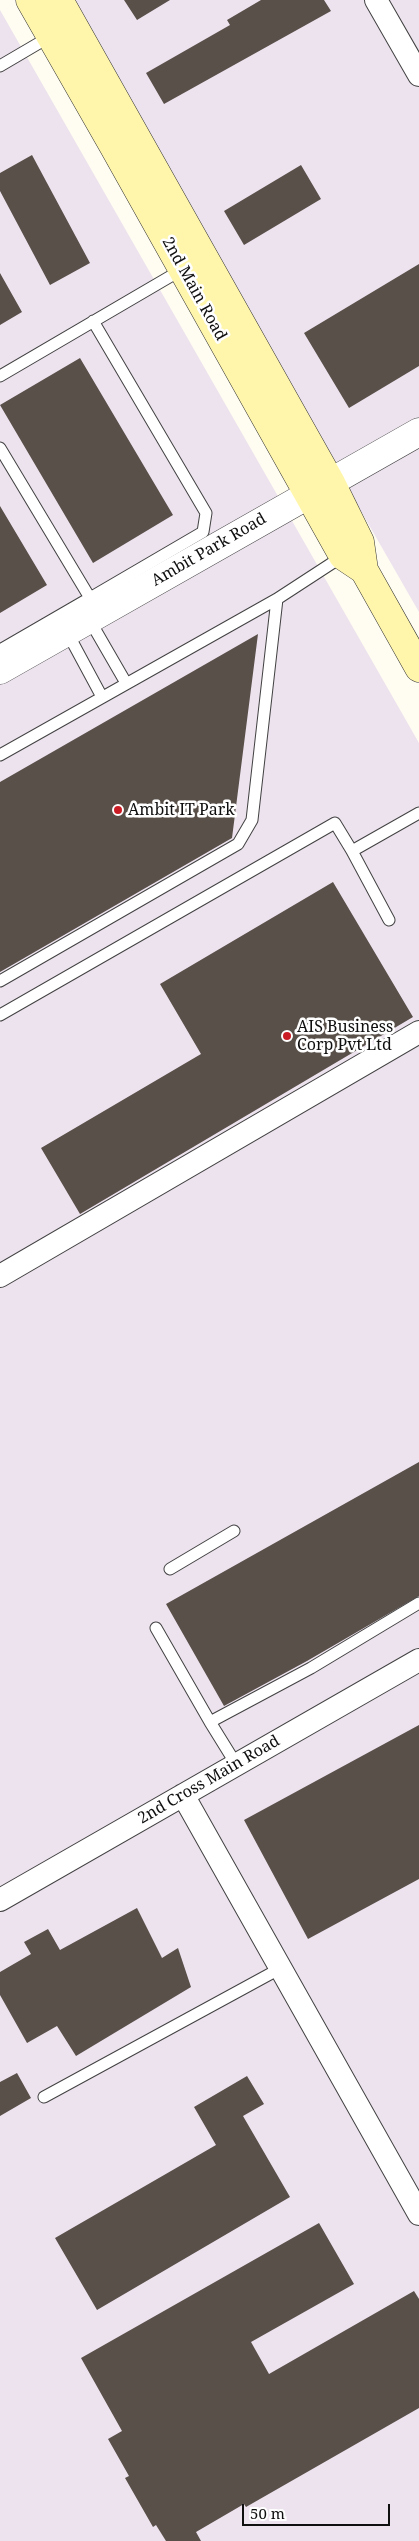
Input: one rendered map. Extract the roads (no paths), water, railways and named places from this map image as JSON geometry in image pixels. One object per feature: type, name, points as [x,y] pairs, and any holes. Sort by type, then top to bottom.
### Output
[{"type":"main road","name":"2nd Main Road","points":[[30,0],[182,269],[319,488]]},
{"type":"main road","name":"2nd Main Road","points":[[59,0],[319,488],[354,563],[419,668]]},
{"type":"street","points":[[376,0],[419,75]]},
{"type":"street","name":"Ambit Park Road","points":[[0,670],[86,615],[419,432]]},
{"type":"street","points":[[0,1276],[419,1032]]},
{"type":"street","name":"2nd Cross Main Road","points":[[0,1900],[419,1660]]},
{"type":"street","points":[[183,1795],[419,2214]]},
{"type":"lane","points":[[0,66],[51,36]]},
{"type":"lane","points":[[0,376],[182,269]]},
{"type":"lane","points":[[0,650],[86,615],[203,532],[206,512],[93,321]]},
{"type":"lane","points":[[0,448],[86,615],[126,684]]},
{"type":"lane","points":[[0,755],[276,599],[354,563]]},
{"type":"lane","points":[[0,982],[238,844],[252,820],[276,599]]},
{"type":"lane","points":[[86,615],[102,697]]},
{"type":"lane","points":[[352,851],[419,813]]},
{"type":"lane","points":[[0,1015],[335,823],[389,920]]},
{"type":"lane","points":[[170,1569],[234,1531]]},
{"type":"lane","points":[[210,1722],[310,1668],[419,1603]]},
{"type":"lane","points":[[156,1628],[236,1764]]},
{"type":"lane","points":[[44,2097],[281,1968]]},
{"type":"place","name":"Ambit IT Park","points":[[118,810]]},
{"type":"place","name":"AIS Business Corp Pvt Ltd","points":[[287,1036]]}]
